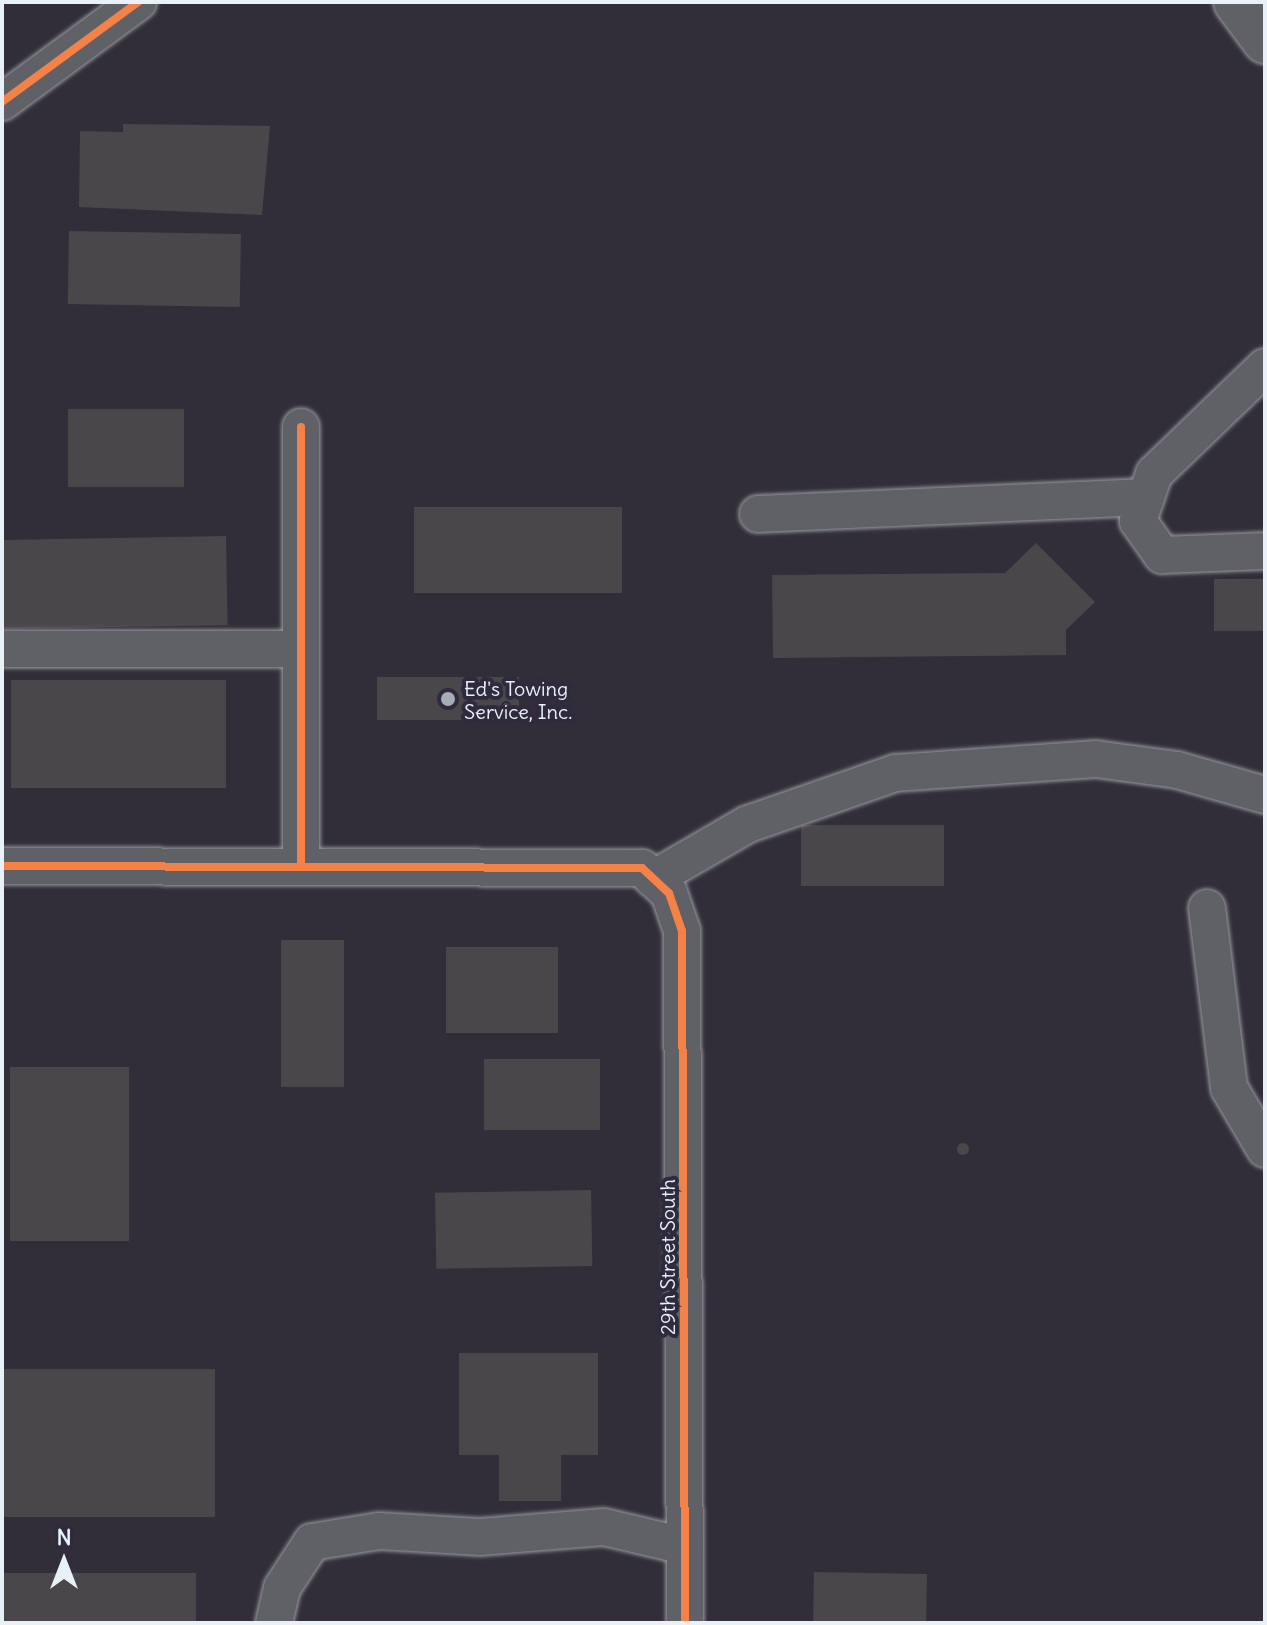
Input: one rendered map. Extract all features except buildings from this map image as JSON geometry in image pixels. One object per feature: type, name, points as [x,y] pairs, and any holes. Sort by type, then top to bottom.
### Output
[{"type":"main road","points":[[1236,2],[1265,41]]},
{"type":"street","points":[[2,102],[138,2]]},
{"type":"street","points":[[1265,367],[1154,474],[1138,521],[1162,555],[1265,551]]},
{"type":"street","points":[[301,427],[301,867]]},
{"type":"street","points":[[758,514],[1146,497]]},
{"type":"street","points":[[2,649],[301,649]]},
{"type":"street","points":[[2,866],[642,868],[661,886],[748,824],[895,773],[1096,759],[1177,770],[1265,795]]},
{"type":"street","name":"29th Street South","points":[[661,886],[682,931],[685,1623]]},
{"type":"street","points":[[1207,908],[1229,1088],[1265,1149]]},
{"type":"street","points":[[274,1623],[282,1588],[312,1542],[379,1531],[480,1537],[604,1527],[685,1546]]},
{"type":"cycle path","points":[[2,102],[138,2]]},
{"type":"cycle path","points":[[301,427],[301,867]]},
{"type":"cycle path","points":[[2,866],[642,868],[669,893],[682,931],[685,1623]]},
{"type":"place","name":"Ed's Towing Service, Inc.","points":[[448,699]]}]
